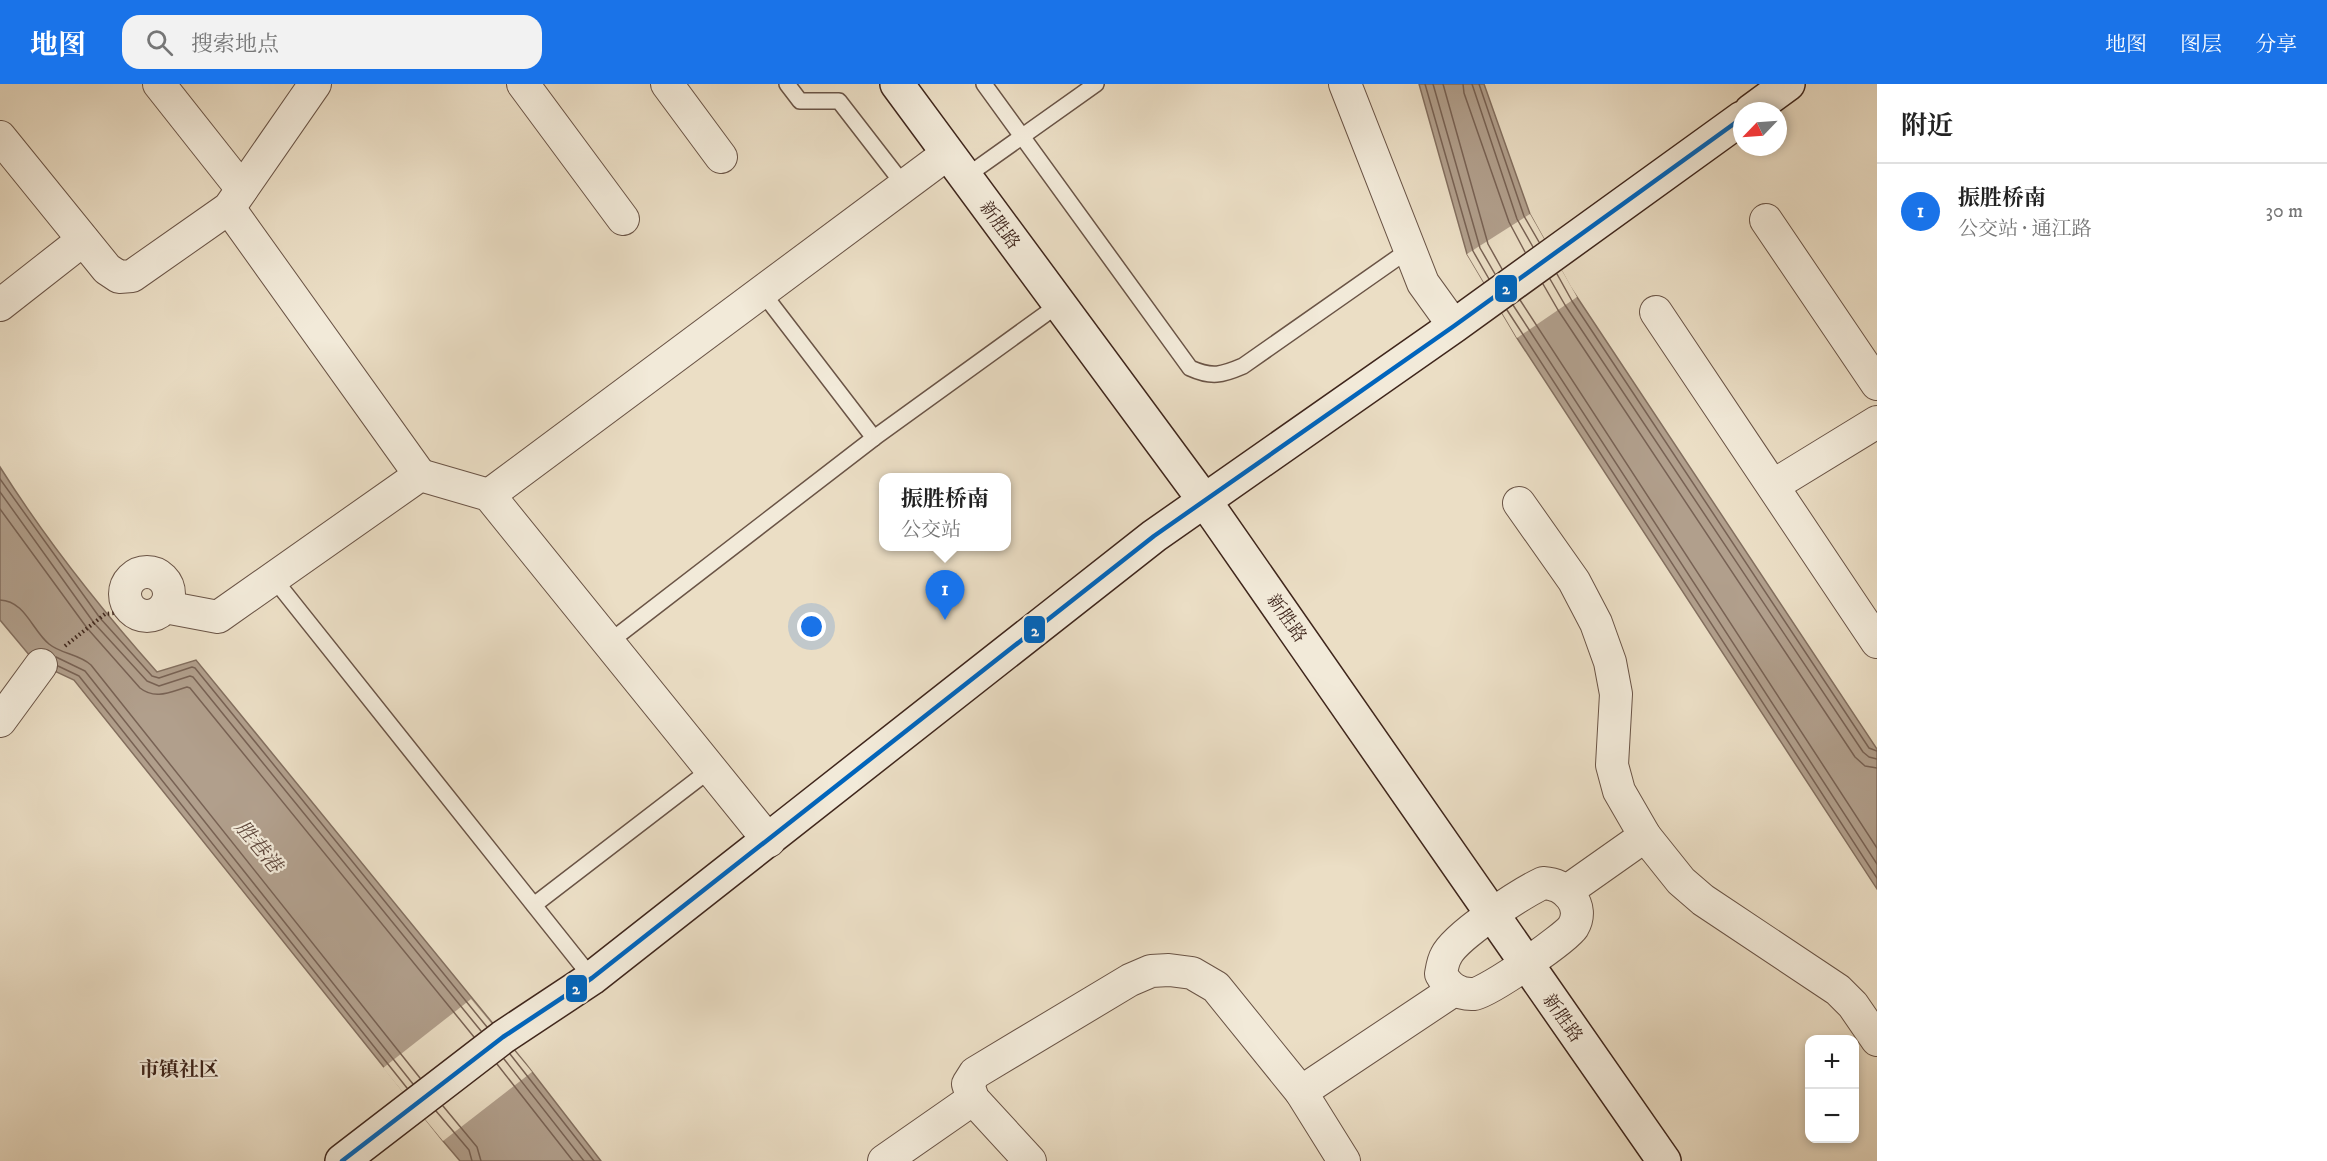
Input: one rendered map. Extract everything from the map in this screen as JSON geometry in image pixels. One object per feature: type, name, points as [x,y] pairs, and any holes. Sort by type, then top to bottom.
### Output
[{"type":"street","points":[[159,84],[420,475],[489,495],[769,840]]},
{"type":"street","points":[[0,137],[107,269],[120,277],[132,276],[236,198],[315,84]]},
{"type":"street","points":[[523,84],[623,219]]},
{"type":"street","points":[[667,84],[721,157]]},
{"type":"street","name":"新胜路","points":[[897,84],[1204,500],[1664,1161]]},
{"type":"street","points":[[1345,84],[1423,284],[1454,326]]},
{"type":"street","points":[[1763,102],[1788,84]]},
{"type":"street","points":[[342,1161],[503,1037],[592,978],[1154,536],[1454,326],[1733,124]]},
{"type":"street","points":[[489,495],[904,185],[956,165]]},
{"type":"street","points":[[1766,220],[1877,384]]},
{"type":"street","points":[[0,305],[83,240]]},
{"type":"street","points":[[1656,312],[1877,642]]},
{"type":"street","points":[[1774,485],[1877,422]]},
{"type":"street","points":[[165,608],[170,591],[167,583],[156,573],[144,571],[136,574],[126,586],[125,597],[119,612],[152,616],[165,608],[218,617],[420,475]]},
{"type":"street","points":[[1519,503],[1574,581],[1596,623],[1610,662],[1616,694],[1612,765],[1619,791],[1649,842],[1681,881],[1703,900],[1838,990],[1853,1005],[1877,1040]]},
{"type":"street","points":[[0,721],[41,665]]},
{"type":"street","points":[[1571,897],[1649,842]]},
{"type":"street","points":[[1543,883],[1556,884],[1571,897],[1577,917],[1572,928],[1559,940],[1496,985],[1475,994],[1448,982],[1446,955],[1462,938],[1526,891],[1543,883]]},
{"type":"street","points":[[1030,1161],[973,1099],[968,1084],[975,1073],[1130,980],[1151,971],[1169,969],[1192,973],[1216,987],[1294,1084],[1344,1161]]},
{"type":"street","points":[[1294,1084],[1448,982]]},
{"type":"street","points":[[884,1161],[973,1099]]},
{"type":"lane","points":[[788,84],[800,101],[839,101],[904,185]]},
{"type":"lane","points":[[984,84],[1190,368],[1205,375],[1225,374],[1243,366],[1410,249]]},
{"type":"lane","points":[[956,165],[1022,136],[1096,84]]},
{"type":"lane","points":[[762,292],[874,438]]},
{"type":"lane","points":[[608,643],[874,438],[1058,305]]},
{"type":"lane","points":[[274,579],[592,978]]},
{"type":"lane","points":[[534,905],[711,769]]},
{"type":"path","points":[[41,665],[119,612]]},
{"type":"water","points":[[1419,84],[1484,84],[1530,214],[1571,288],[1877,749],[1877,889],[1517,338],[1467,254]]},
{"type":"water","name":"胜巷港","points":[[0,467],[74,573],[157,672],[196,660],[526,1064],[601,1161],[460,1161],[74,680],[35,662],[0,620]]},
{"type":"pier","points":[[1530,214],[1577,297],[1517,338],[1467,254]]},
{"type":"pier","points":[[471,999],[532,1072],[443,1141],[383,1068]]},
{"type":"transit line","name":"2","points":[[342,1161],[503,1037],[592,978],[1154,536],[1454,326],[1733,124]]},
{"type":"place","name":"振胜桥南","points":[[945,620]]},
{"type":"district","name":"市镇社区","points":[[179,1069]]}]
